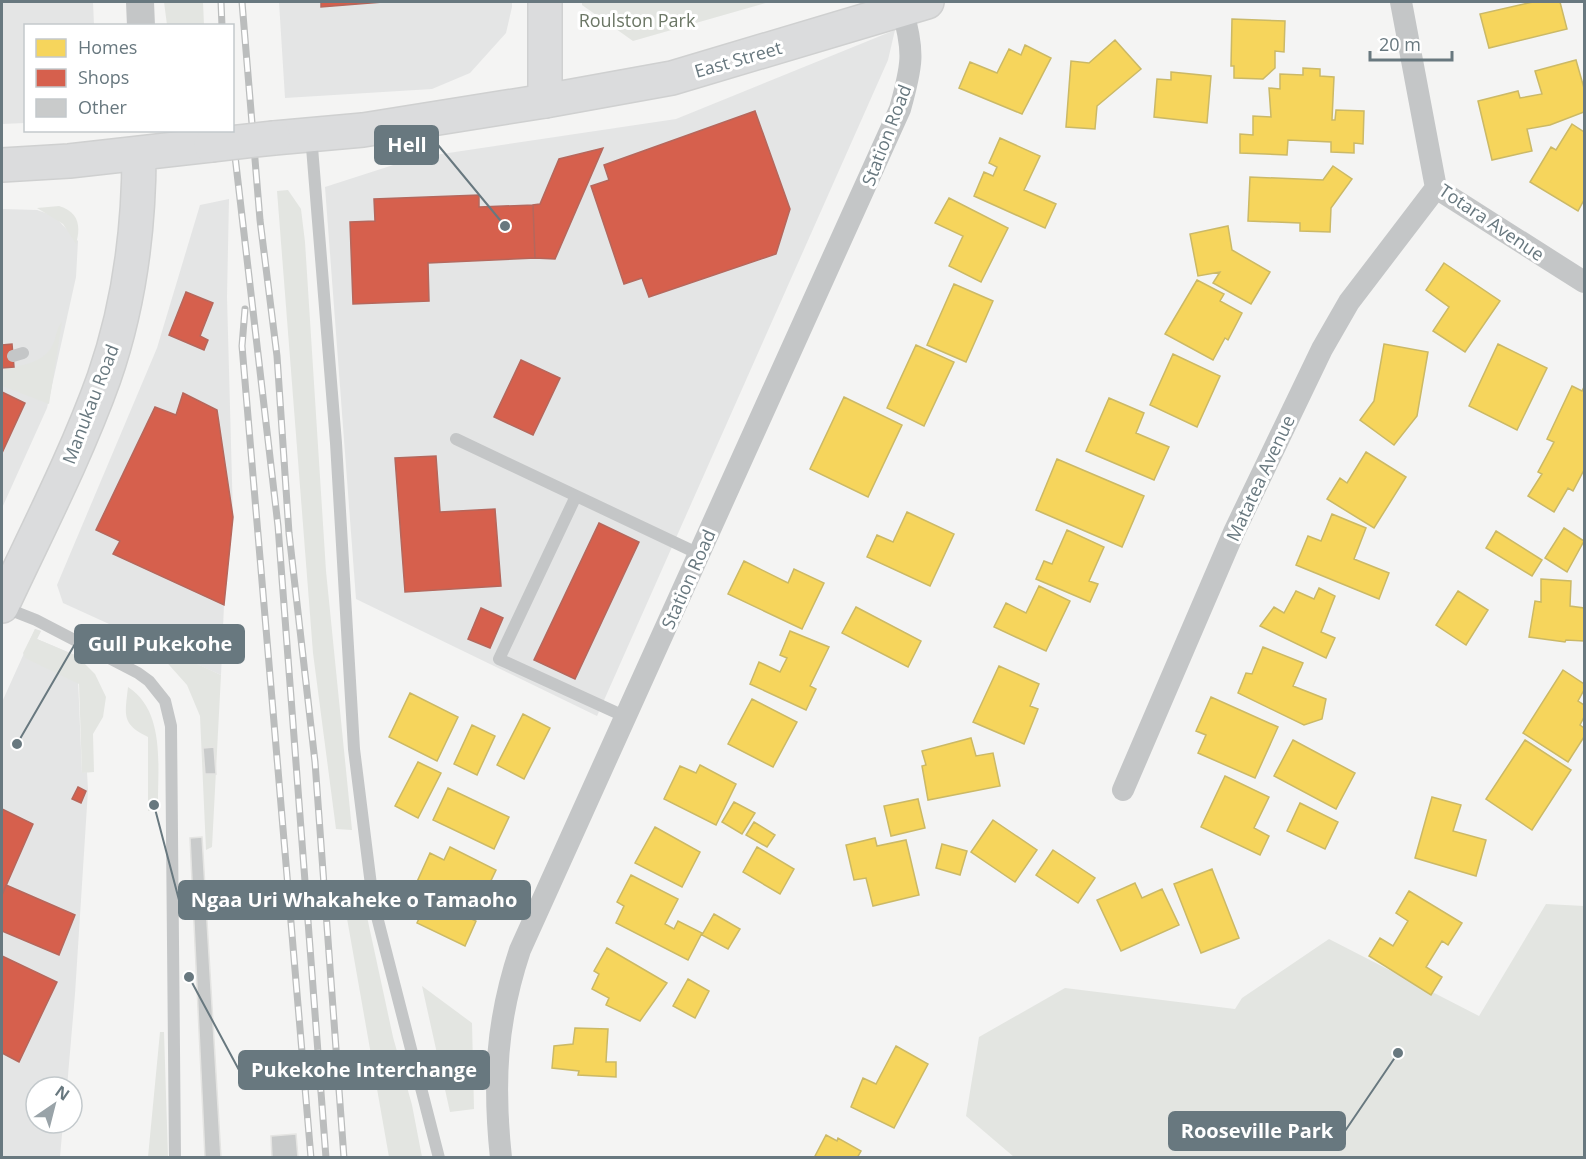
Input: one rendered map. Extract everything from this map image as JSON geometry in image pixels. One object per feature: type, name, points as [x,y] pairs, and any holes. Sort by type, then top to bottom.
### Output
[{"type":"main road","points":[[545,2],[545,101]]},
{"type":"main road","name":"East Street","points":[[2,165],[140,142],[211,145],[363,130],[545,101],[672,78],[914,5]]},
{"type":"main road","name":"Manukau Road","points":[[2,606],[83,428],[110,358],[121,320],[138,223],[140,142]]},
{"type":"street","points":[[140,2],[141,24]]},
{"type":"street","name":"Totara Avenue","points":[[1401,2],[1436,188],[1584,282]]},
{"type":"street","name":"Station Road","points":[[501,1158],[496,1060],[502,1015],[520,950],[900,109],[912,57],[910,35],[914,5]]},
{"type":"street","name":"Matatea Avenue","points":[[1123,790],[1234,532],[1322,349],[1349,302],[1436,188]]},
{"type":"lane","points":[[310,134],[336,443],[354,749],[372,901],[439,1158]]},
{"type":"lane","points":[[456,438],[699,554]]},
{"type":"lane","points":[[576,496],[499,659],[626,717]]},
{"type":"lane","points":[[2,606],[36,620],[138,673],[159,691],[167,708],[171,726],[173,819],[175,1158]]},
{"type":"shaded area","points":[[2,2],[93,2],[94,24],[24,24],[24,123],[2,124]]},
{"type":"shaded area","points":[[279,2],[512,2],[512,7],[506,33],[470,73],[432,89],[285,98]]},
{"type":"shaded area","points":[[895,30],[888,60],[597,716],[356,599],[325,187],[415,158],[676,119]]},
{"type":"shaded area","points":[[229,199],[227,297],[233,517],[224,605],[221,675],[63,603],[57,585],[157,348],[200,205]]},
{"type":"shaded area","points":[[2,209],[37,210],[54,216],[78,241],[76,277],[47,408],[2,508]]},
{"type":"shaded area","points":[[35,629],[41,631],[37,639],[77,656],[82,773],[87,772],[88,790],[68,1075],[24,1075],[24,1135],[62,1135],[60,1157],[2,1158],[2,702]]},
{"type":"green space","points":[[164,2],[203,2],[204,24],[167,24]]},
{"type":"green space","name":"Roulston Park","points":[[582,2],[769,2],[633,41],[582,5]]},
{"type":"green space","points":[[288,190],[301,209],[305,242],[326,571],[352,830],[336,829],[313,653],[277,191]]},
{"type":"green space","points":[[59,206],[71,212],[77,220],[76,244],[63,224],[37,208]]},
{"type":"green space","points":[[62,322],[49,404],[2,386],[2,368],[31,363],[44,356],[53,344]]},
{"type":"green space","points":[[35,629],[41,631],[37,639],[77,656],[95,674],[106,697],[103,717],[93,734],[94,772],[82,773],[79,684],[25,658],[23,653]]},
{"type":"green space","points":[[150,642],[221,675],[212,847],[206,850],[200,716],[187,685],[162,657],[148,648]]},
{"type":"green space","points":[[128,687],[149,711],[154,727],[158,761],[158,810],[148,811],[148,737],[133,728],[127,718]]},
{"type":"green space","points":[[361,889],[422,1157],[389,1157],[342,890]]},
{"type":"green space","points":[[1546,904],[1584,906],[1584,1157],[1014,1157],[966,1116],[979,1037],[1065,988],[1235,1009],[1242,998],[1329,939],[1479,1016]]},
{"type":"green space","points":[[422,986],[472,1023],[474,1109],[450,1112]]},
{"type":"green space","points":[[160,1032],[164,1032],[168,1157],[148,1157]]},
{"type":"building: Homes","points":[[1533,2],[1560,2],[1567,29],[1489,48],[1480,14]]},
{"type":"building: Homes","points":[[1232,19],[1285,21],[1284,52],[1275,51],[1275,68],[1263,79],[1234,78],[1234,66],[1231,66]]},
{"type":"building: Homes","points":[[1115,40],[1141,69],[1097,106],[1095,129],[1066,127],[1071,61],[1089,63]]},
{"type":"building: Homes","points":[[1025,45],[1051,58],[1022,114],[959,88],[970,62],[997,73],[1009,49],[1021,55]]},
{"type":"building: Homes","points":[[1576,60],[1584,88],[1584,112],[1550,125],[1527,129],[1532,151],[1492,160],[1478,101],[1518,91],[1520,98],[1542,94],[1535,71]]},
{"type":"building: Homes","points":[[1303,68],[1320,69],[1320,76],[1334,77],[1332,120],[1335,120],[1336,110],[1364,111],[1363,144],[1354,143],[1354,153],[1331,152],[1331,142],[1288,140],[1287,155],[1240,153],[1240,134],[1253,135],[1253,116],[1271,117],[1269,88],[1280,89],[1280,74],[1303,75]]},
{"type":"building: Homes","points":[[1171,72],[1211,76],[1207,123],[1154,117],[1157,79],[1171,80]]},
{"type":"building: Homes","points":[[1572,124],[1584,132],[1584,200],[1578,211],[1530,182],[1551,147],[1556,150]]},
{"type":"building: Homes","points":[[1000,138],[1040,156],[1024,190],[1056,204],[1045,228],[974,196],[984,172],[993,176],[997,167],[989,163]]},
{"type":"building: Homes","points":[[1333,166],[1352,179],[1331,208],[1330,232],[1300,231],[1300,223],[1248,221],[1250,177],[1323,180]]},
{"type":"building: Homes","points":[[949,198],[1008,228],[981,282],[949,266],[963,236],[935,223]]},
{"type":"building: Homes","points":[[1228,226],[1232,250],[1270,272],[1251,304],[1213,283],[1220,272],[1198,276],[1190,234]]},
{"type":"building: Homes","points":[[1444,263],[1500,301],[1465,352],[1433,331],[1449,307],[1426,290]]},
{"type":"building: Homes","points":[[1197,280],[1224,294],[1220,301],[1242,313],[1228,340],[1225,338],[1213,360],[1165,334]]},
{"type":"building: Homes","points":[[954,284],[993,301],[966,362],[927,345]]},
{"type":"building: Homes","points":[[1384,344],[1428,352],[1417,416],[1394,445],[1360,420],[1374,401]]},
{"type":"building: Homes","points":[[1498,344],[1547,368],[1517,430],[1469,406]]},
{"type":"building: Homes","points":[[916,345],[954,362],[924,426],[887,408]]},
{"type":"building: Homes","points":[[1173,354],[1220,376],[1197,427],[1150,405]]},
{"type":"building: Homes","points":[[1572,386],[1582,391],[1584,387],[1584,470],[1573,491],[1568,488],[1554,512],[1528,496],[1542,474],[1538,472],[1554,442],[1547,439]]},
{"type":"building: Homes","points":[[844,397],[902,425],[868,497],[810,469]]},
{"type":"building: Homes","points":[[1109,398],[1144,413],[1136,433],[1169,447],[1154,480],[1086,451]]},
{"type":"building: Homes","points":[[1366,452],[1406,477],[1374,528],[1327,499],[1340,478],[1347,483]]},
{"type":"building: Homes","points":[[1057,459],[1144,496],[1122,547],[1036,510]]},
{"type":"building: Homes","points":[[907,512],[954,534],[930,586],[867,557],[877,535],[893,542]]},
{"type":"building: Homes","points":[[1332,514],[1366,528],[1354,559],[1389,573],[1379,599],[1296,565],[1308,536],[1321,541]]},
{"type":"building: Homes","points":[[1564,528],[1584,541],[1567,572],[1545,558]]},
{"type":"building: Homes","points":[[1067,530],[1104,547],[1089,581],[1098,584],[1090,602],[1036,579],[1044,561],[1052,564]]},
{"type":"building: Homes","points":[[1496,531],[1542,560],[1532,576],[1486,548]]},
{"type":"building: Homes","points":[[744,561],[788,583],[794,569],[824,583],[802,629],[728,594]]},
{"type":"building: Homes","points":[[1541,579],[1571,581],[1570,606],[1584,608],[1584,641],[1566,640],[1565,642],[1529,637],[1535,601],[1541,602]]},
{"type":"building: Homes","points":[[1039,586],[1070,601],[1046,651],[994,627],[1006,603],[1026,613]]},
{"type":"building: Homes","points":[[1319,588],[1335,596],[1321,632],[1335,638],[1326,658],[1260,626],[1274,607],[1284,613],[1296,591],[1314,599]]},
{"type":"building: Homes","points":[[1458,591],[1488,610],[1466,645],[1436,625]]},
{"type":"building: Homes","points":[[856,607],[921,641],[908,667],[842,633]]},
{"type":"building: Homes","points":[[790,631],[829,647],[810,686],[816,689],[806,710],[750,684],[759,662],[780,672],[787,658],[780,655]]},
{"type":"building: Homes","points":[[1263,647],[1303,663],[1293,686],[1326,699],[1322,719],[1304,725],[1238,693],[1246,673],[1252,674]]},
{"type":"building: Homes","points":[[999,666],[1039,684],[1030,706],[1038,709],[1024,744],[973,722]]},
{"type":"building: Homes","points":[[1563,670],[1584,684],[1584,690],[1578,701],[1584,705],[1584,717],[1580,725],[1584,728],[1584,737],[1568,762],[1523,733]]},
{"type":"building: Homes","points":[[410,693],[458,717],[437,761],[389,737]]},
{"type":"building: Homes","points":[[1211,697],[1278,727],[1255,778],[1198,753],[1206,735],[1196,731]]},
{"type":"building: Homes","points":[[752,699],[797,722],[773,767],[728,744]]},
{"type":"building: Homes","points":[[523,714],[550,728],[524,779],[497,765]]},
{"type":"building: Homes","points":[[472,725],[495,736],[477,775],[454,764]]},
{"type":"building: Homes","points":[[971,738],[976,756],[993,753],[1000,786],[928,800],[922,766],[926,765],[922,751]]},
{"type":"building: Homes","points":[[1293,740],[1355,773],[1336,809],[1274,776]]},
{"type":"building: Homes","points":[[1525,740],[1571,770],[1532,830],[1486,799]]},
{"type":"building: Homes","points":[[418,762],[441,773],[418,818],[395,806]]},
{"type":"building: Homes","points":[[700,765],[736,784],[716,825],[664,799],[680,766],[696,773]]},
{"type":"building: Homes","points":[[1225,776],[1269,797],[1254,828],[1269,836],[1260,855],[1201,827]]},
{"type":"building: Homes","points":[[448,788],[509,817],[494,849],[433,820]]},
{"type":"building: Homes","points":[[1432,797],[1461,805],[1453,831],[1486,840],[1476,876],[1415,858]]},
{"type":"building: Homes","points":[[918,799],[925,828],[891,836],[884,806]]},
{"type":"building: Homes","points":[[734,802],[755,813],[742,834],[722,822]]},
{"type":"building: Homes","points":[[1300,803],[1338,822],[1325,849],[1287,831]]},
{"type":"building: Homes","points":[[993,820],[1037,850],[1015,882],[971,852]]},
{"type":"building: Homes","points":[[754,822],[775,835],[767,847],[746,835]]},
{"type":"building: Homes","points":[[655,827],[700,852],[682,887],[635,863]]},
{"type":"building: Homes","points":[[875,838],[877,846],[906,840],[919,895],[873,906],[866,878],[854,880],[846,845]]},
{"type":"building: Homes","points":[[942,844],[967,851],[960,875],[936,868]]},
{"type":"building: Homes","points":[[450,847],[496,870],[476,912],[416,884],[430,853],[444,860]]},
{"type":"building: Homes","points":[[757,847],[794,869],[780,894],[743,872]]},
{"type":"building: Homes","points":[[1053,850],[1095,878],[1078,903],[1036,875]]},
{"type":"building: Homes","points":[[1212,869],[1239,938],[1201,953],[1174,884]]},
{"type":"building: Homes","points":[[631,875],[678,899],[665,924],[674,929],[678,921],[702,933],[688,960],[616,923],[624,906],[617,902]]},
{"type":"building: Homes","points":[[1135,883],[1142,898],[1162,889],[1179,925],[1121,951],[1097,900]]},
{"type":"building: Homes","points":[[1409,891],[1462,923],[1448,945],[1442,941],[1426,967],[1442,977],[1431,995],[1369,956],[1380,938],[1393,946],[1408,921],[1396,913]]},
{"type":"building: Homes","points":[[428,899],[476,921],[465,946],[417,923]]},
{"type":"building: Homes","points":[[714,914],[740,929],[728,949],[702,935]]},
{"type":"building: Homes","points":[[607,948],[667,983],[640,1021],[606,1005],[609,998],[592,989],[599,974],[594,971]]},
{"type":"building: Homes","points":[[688,979],[709,991],[695,1018],[673,1006]]},
{"type":"building: Homes","points":[[575,1028],[608,1029],[606,1062],[616,1062],[616,1077],[578,1075],[579,1071],[552,1068],[554,1046],[573,1044]]},
{"type":"building: Homes","points":[[896,1046],[928,1064],[894,1128],[851,1107],[863,1078],[876,1084]]},
{"type":"building: Homes","points":[[826,1135],[837,1141],[838,1138],[861,1151],[857,1158],[814,1158]]},
{"type":"building: Shops","points":[[321,2],[383,2],[321,7]]},
{"type":"building: Shops","points":[[755,111],[790,209],[776,254],[649,297],[642,278],[624,284],[591,186],[609,180],[604,165]]},
{"type":"building: Shops","points":[[603,148],[555,259],[535,258],[533,205],[540,204],[559,159]]},
{"type":"building: Shops","points":[[479,195],[479,207],[533,205],[535,258],[428,263],[429,301],[353,304],[350,222],[375,221],[374,199]]},
{"type":"building: Shops","points":[[186,292],[213,303],[200,336],[208,340],[204,350],[169,335]]},
{"type":"building: Shops","points":[[12,344],[14,367],[2,368],[2,345]]},
{"type":"building: Shops","points":[[521,360],[560,378],[533,435],[494,417]]},
{"type":"building: Shops","points":[[2,392],[25,403],[2,453]]},
{"type":"building: Shops","points":[[183,393],[217,410],[233,517],[224,605],[113,554],[120,541],[96,530],[155,407],[176,415]]},
{"type":"building: Shops","points":[[436,456],[440,512],[495,509],[501,586],[405,592],[395,458]]},
{"type":"building: Shops","points":[[599,523],[639,542],[575,679],[534,660]]},
{"type":"building: Shops","points":[[481,608],[503,618],[490,648],[468,639]]},
{"type":"building: Shops","points":[[78,787],[86,791],[81,803],[72,799]]},
{"type":"building: Shops","points":[[2,809],[33,824],[2,895]]},
{"type":"building: Shops","points":[[6,885],[75,915],[59,955],[2,931],[2,895]]},
{"type":"building: Shops","points":[[2,956],[57,982],[19,1062],[2,1053]]},
{"type":"building: Other","points":[[214,747],[216,774],[205,774],[203,748]]},
{"type":"building: Other","points":[[202,837],[221,1158],[205,1158],[190,838]]},
{"type":"building: Other","points":[[296,1134],[298,1158],[272,1158],[271,1136]]},
{"type":"railway","points":[[221,2],[222,24]]},
{"type":"railway","points":[[242,2],[260,220],[277,356],[289,533],[315,762],[344,1158]]},
{"type":"railway","points":[[232,132],[278,526],[326,1158]]},
{"type":"railway","points":[[245,309],[242,346],[311,1158]]},
{"type":"place","name":"Hell","points":[[505,226]]},
{"type":"place","name":"Gull Pukekohe","points":[[17,744]]},
{"type":"place","name":"Ngaa Uri Whakaheke o Tamaoho","points":[[154,805]]},
{"type":"place","name":"Pukekohe Interchange","points":[[189,977]]},
{"type":"place","name":"Rooseville Park","points":[[1398,1053]]}]
